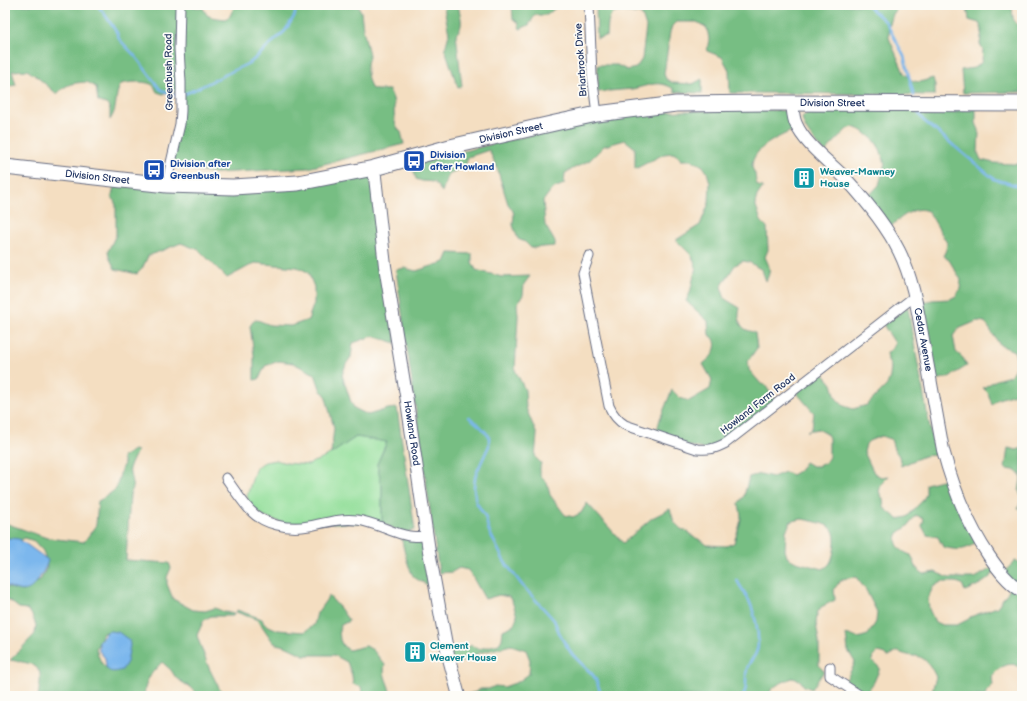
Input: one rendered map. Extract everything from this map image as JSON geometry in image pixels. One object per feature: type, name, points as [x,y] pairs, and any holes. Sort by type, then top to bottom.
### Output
[{"type":"main road","name":"Division Street","points":[[5,166],[167,185],[233,187],[298,183],[374,168],[450,147],[597,114],[676,104],[1022,104]]},
{"type":"street","name":"Greenbush Road","points":[[167,185],[180,124],[181,82],[178,49],[180,5]]},
{"type":"street","name":"Briarbrook Drive","points":[[589,5],[592,75],[597,114]]},
{"type":"street","name":"Cedar Avenue","points":[[792,103],[796,125],[804,137],[864,200],[891,235],[908,270],[915,296],[943,450],[956,491],[966,516],[979,541],[1003,575],[1015,587],[1022,591]]},
{"type":"street","name":"Howland Road","points":[[374,168],[385,266],[427,536],[448,655],[460,696]]},
{"type":"street","name":"Howland Farm Road","points":[[589,256],[583,273],[609,406],[612,414],[617,420],[625,425],[697,449],[708,450],[726,443],[915,296]]},
{"type":"street","points":[[226,478],[250,510],[264,520],[278,525],[296,528],[346,519],[370,523],[410,536],[427,536]]},
{"type":"street","points":[[830,667],[830,676],[861,696]]},
{"type":"green space","points":[[5,5],[180,5],[203,8],[207,15],[211,17],[225,19],[230,16],[235,5],[358,5],[361,12],[369,55],[367,74],[369,82],[371,88],[390,91],[394,103],[394,117],[396,125],[401,132],[404,144],[308,168],[216,173],[170,167],[181,90],[163,94],[157,92],[151,84],[143,82],[121,84],[117,93],[113,115],[110,120],[110,110],[108,105],[98,101],[96,87],[87,82],[70,84],[57,94],[27,70],[12,71],[16,85],[5,87]]},
{"type":"green space","points":[[444,5],[458,5],[461,16],[460,28],[456,34],[462,86],[458,88],[445,49],[449,34]]},
{"type":"green space","points":[[512,5],[559,5],[547,15],[535,15],[529,25],[520,29],[518,22],[513,19]]},
{"type":"green space","points":[[596,5],[900,5],[893,14],[889,27],[889,38],[904,73],[913,81],[920,82],[933,78],[935,95],[730,93],[729,70],[722,57],[707,51],[709,39],[707,28],[697,22],[676,22],[672,26],[664,74],[666,79],[673,83],[693,84],[702,79],[702,93],[674,92],[674,89],[663,84],[598,92],[598,65],[617,65],[627,70],[636,68],[642,59],[646,27],[641,14],[618,12],[614,13],[609,20],[607,36],[597,38]]},
{"type":"green space","points":[[962,5],[993,5],[1012,7],[1014,20],[1016,24],[1022,28],[1022,92],[963,93],[961,70],[974,68],[982,62],[983,49],[980,44],[982,30],[979,23],[969,20],[967,9]]},
{"type":"green space","points":[[838,109],[976,109],[976,123],[979,130],[978,153],[981,160],[994,163],[1022,163],[1022,392],[998,399],[992,405],[988,393],[983,388],[996,380],[1010,376],[1017,361],[1014,351],[1000,345],[985,322],[977,321],[958,329],[953,336],[956,352],[963,358],[967,366],[949,377],[936,380],[922,303],[932,300],[950,299],[956,296],[960,289],[961,280],[949,260],[943,256],[947,243],[929,212],[924,210],[913,211],[902,217],[888,229],[864,201],[879,185],[885,163],[880,149],[875,141],[863,131],[853,127],[847,129],[825,152],[805,128],[802,118],[809,112],[826,112]]},
{"type":"green space","points":[[787,111],[794,130],[775,139],[762,148],[753,160],[752,166],[757,185],[763,187],[757,196],[755,203],[761,221],[767,227],[768,250],[765,257],[769,266],[769,274],[766,281],[762,270],[749,262],[743,261],[735,265],[721,287],[725,299],[740,308],[739,319],[741,325],[746,330],[755,333],[757,348],[748,361],[749,370],[761,384],[765,385],[777,403],[712,451],[655,438],[660,419],[672,390],[680,398],[689,401],[710,389],[712,380],[703,364],[710,358],[716,345],[714,339],[709,335],[708,321],[686,301],[690,293],[696,267],[692,256],[676,240],[700,225],[709,203],[710,183],[707,172],[703,166],[692,160],[681,160],[673,153],[664,154],[635,169],[635,148],[625,140],[604,146],[590,160],[565,173],[564,184],[552,189],[543,201],[545,225],[555,242],[555,246],[531,248],[525,242],[518,239],[513,225],[514,214],[508,204],[497,168],[489,150],[468,157],[465,167],[448,174],[442,192],[434,182],[416,179],[412,164],[509,140],[616,117],[655,112]]},
{"type":"green space","points":[[369,168],[396,343],[373,336],[353,343],[351,357],[346,364],[342,375],[354,408],[368,415],[397,408],[415,530],[403,533],[382,523],[382,486],[377,464],[387,442],[356,437],[331,454],[334,428],[325,394],[321,391],[315,374],[293,363],[279,361],[265,366],[259,379],[254,380],[254,355],[250,326],[255,319],[270,325],[291,326],[308,320],[314,303],[314,287],[308,272],[297,267],[255,263],[227,278],[199,250],[181,243],[148,256],[142,269],[137,274],[115,269],[109,257],[108,251],[116,235],[116,205],[112,196],[115,183],[186,192]]},
{"type":"green space","points":[[449,253],[472,254],[472,262],[476,270],[502,277],[530,276],[524,284],[523,295],[517,304],[518,316],[515,370],[525,390],[526,408],[537,435],[535,457],[541,463],[540,476],[547,483],[550,495],[565,515],[573,517],[581,513],[587,503],[623,543],[652,518],[670,509],[674,522],[681,529],[690,533],[693,537],[701,540],[707,545],[726,546],[734,543],[741,520],[741,512],[738,504],[744,496],[749,477],[760,474],[773,477],[785,472],[792,475],[799,471],[805,462],[812,466],[818,466],[825,463],[829,457],[829,438],[827,434],[818,429],[807,431],[812,428],[814,413],[796,392],[822,372],[832,384],[836,398],[844,406],[853,409],[867,405],[887,385],[890,377],[891,367],[887,353],[893,348],[895,343],[884,324],[908,307],[935,455],[924,456],[901,466],[899,456],[894,449],[891,439],[881,436],[869,441],[866,444],[864,452],[874,473],[881,477],[889,476],[881,484],[879,492],[883,499],[884,508],[898,519],[907,517],[923,500],[926,494],[926,484],[949,478],[976,542],[964,549],[943,547],[938,537],[927,535],[922,526],[924,519],[916,515],[908,526],[898,533],[896,540],[901,550],[911,555],[917,569],[924,574],[935,572],[949,578],[975,578],[992,568],[995,570],[986,580],[965,591],[962,584],[956,582],[941,582],[933,587],[928,598],[929,609],[935,622],[942,625],[957,625],[970,617],[997,607],[1010,589],[1000,576],[1015,561],[1022,563],[1022,670],[1018,666],[1010,664],[1002,667],[992,677],[993,685],[986,692],[985,696],[926,696],[932,691],[936,677],[931,667],[924,659],[898,652],[888,657],[883,653],[878,652],[873,656],[872,661],[880,668],[874,682],[864,696],[844,683],[855,662],[848,651],[846,634],[858,638],[868,635],[876,622],[877,612],[866,590],[856,577],[842,579],[834,589],[835,600],[821,607],[817,613],[816,624],[819,642],[819,666],[824,671],[812,689],[804,686],[800,680],[792,678],[774,687],[769,696],[461,696],[476,692],[480,689],[489,689],[495,686],[504,687],[518,682],[529,674],[530,660],[526,650],[511,645],[479,653],[466,661],[451,663],[449,653],[464,650],[471,645],[479,649],[499,644],[502,639],[503,630],[514,625],[517,616],[512,601],[509,597],[499,595],[485,599],[468,570],[459,568],[452,572],[439,573],[396,270],[404,268],[416,271],[445,262]],"holes":[[[802,519],[826,525],[834,532],[835,546],[833,556],[829,564],[823,569],[796,562],[787,557],[785,550],[786,531],[791,521]]]},
{"type":"green space","points":[[356,437],[387,441],[377,464],[382,486],[382,523],[284,523],[264,517],[249,504],[247,496],[256,467],[265,462],[276,460],[286,463],[309,465],[322,459]]},
{"type":"green space","points":[[1008,448],[1017,450],[1022,448],[1022,499],[1019,491],[1021,479],[1020,474],[1014,470],[1006,469],[1005,466]]},
{"type":"green space","points":[[134,450],[137,451],[129,468],[133,488],[130,494],[126,560],[169,563],[171,568],[167,577],[167,584],[173,599],[193,610],[205,611],[215,608],[224,612],[234,613],[233,616],[211,616],[204,620],[197,635],[209,668],[222,696],[199,696],[194,690],[176,678],[171,670],[162,662],[149,677],[144,696],[38,696],[40,679],[39,670],[28,663],[10,660],[35,634],[36,625],[31,613],[26,609],[19,608],[10,601],[5,600],[5,587],[23,591],[30,588],[41,579],[47,567],[43,551],[34,541],[25,538],[5,547],[5,523],[47,538],[84,542],[96,525],[98,501],[116,489],[124,464],[122,457]],"holes":[[[111,631],[115,672],[102,664],[96,649],[103,633]]]},
{"type":"green space","points":[[1022,499],[1022,509],[1018,508]]},
{"type":"green space","points":[[402,539],[417,540],[423,546],[431,587],[415,578],[412,574],[406,559]]},
{"type":"green space","points":[[329,596],[349,621],[341,625],[339,630],[340,640],[343,646],[349,650],[366,646],[373,650],[385,665],[384,673],[390,696],[364,696],[361,687],[353,684],[352,675],[347,662],[334,655],[304,655],[285,646],[276,644],[258,620],[236,612],[237,610],[262,619],[264,624],[278,630],[304,632],[314,625],[317,613]]},
{"type":"water","points":[[5,539],[19,539],[48,560],[40,577],[30,589],[18,590],[5,585]]},
{"type":"water","points":[[108,631],[118,632],[129,640],[130,645],[127,662],[122,670],[114,672],[107,669],[105,658],[99,651],[99,642]]},
{"type":"waterway","points":[[97,5],[117,33],[119,39],[136,57],[160,89],[171,95],[179,95]]},
{"type":"waterway","points":[[184,94],[251,62],[285,31],[295,15],[295,5]]},
{"type":"waterway","points":[[867,5],[886,22],[904,56],[914,96]]},
{"type":"waterway","points":[[918,111],[923,120],[994,179],[1022,187]]},
{"type":"waterway","points":[[469,417],[489,436],[489,446],[476,474],[474,488],[476,502],[485,516],[489,531],[504,561],[522,585],[554,620],[561,637],[572,654],[593,675],[600,691],[600,696]]},
{"type":"waterway","points":[[737,580],[752,608],[758,632],[758,647],[746,673],[746,689],[743,696]]},
{"type":"place","name":"Division after Howland","points":[[414,161]]},
{"type":"place","name":"Division after Greenbush","points":[[154,170]]},
{"type":"place","name":"Weaver-Mawney House","points":[[804,178]]},
{"type":"place","name":"Clement Weaver House","points":[[415,652]]}]
